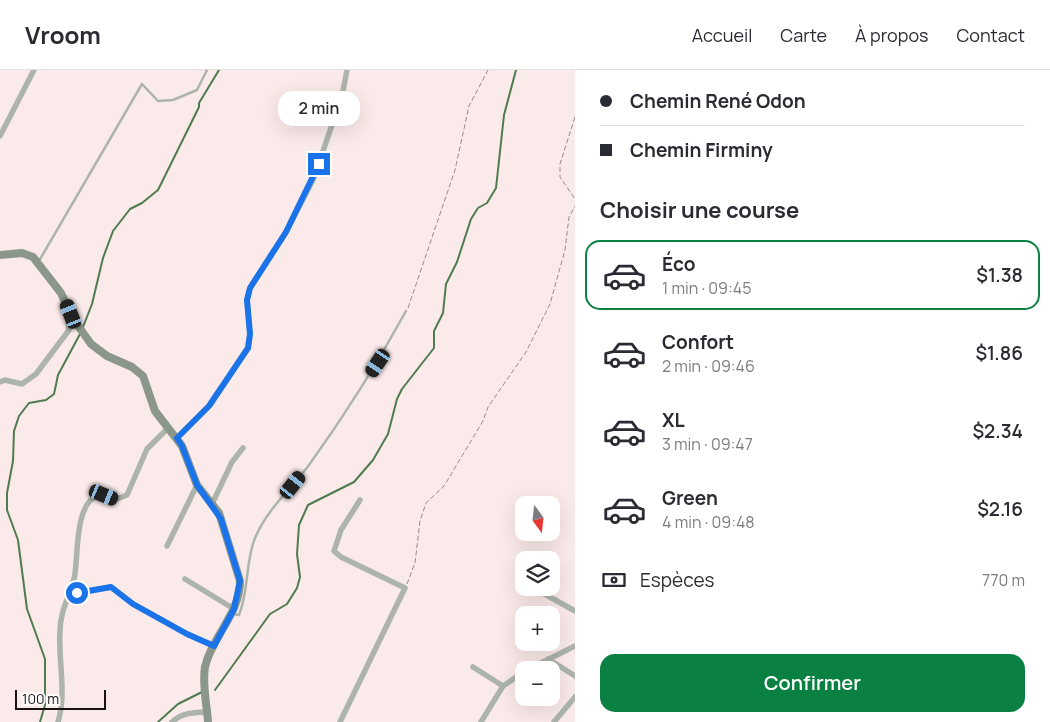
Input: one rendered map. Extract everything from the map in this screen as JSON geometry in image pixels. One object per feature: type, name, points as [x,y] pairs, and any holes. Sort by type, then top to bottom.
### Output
[{"type":"main road","points":[[1,257],[28,255],[39,262],[61,293],[72,317],[98,351],[139,371],[145,380],[155,411],[182,446],[197,485],[212,504],[223,524],[240,581],[233,611],[214,646],[206,666],[204,677],[208,722]]},
{"type":"street","points":[[0,136],[34,70]]},
{"type":"street","points":[[177,438],[209,406],[248,348],[250,334],[247,300],[250,288],[286,232],[313,180],[342,96],[347,70]]},
{"type":"street","points":[[0,382],[5,380],[22,384],[32,379],[68,330],[68,317],[72,317]]},
{"type":"street","points":[[58,722],[62,700],[60,629],[74,578],[76,541],[89,501],[98,495],[117,500],[126,495],[147,449],[168,428]]},
{"type":"street","points":[[212,504],[232,462],[243,448]]},
{"type":"street","points":[[167,546],[197,485]]},
{"type":"street","points":[[340,722],[405,588],[340,557],[334,551],[341,530],[360,500]]},
{"type":"street","points":[[185,579],[233,611]]},
{"type":"street","points":[[69,592],[77,593],[111,587],[133,604],[187,634],[214,646]]},
{"type":"street","points":[[548,596],[575,611]]},
{"type":"street","points":[[544,661],[575,646]]},
{"type":"street","points":[[548,659],[575,676]]},
{"type":"street","points":[[473,667],[502,686]]},
{"type":"street","points":[[481,722],[502,686],[515,678]]},
{"type":"street","points":[[554,722],[575,697]]},
{"type":"street","points":[[172,722],[179,716],[188,713],[207,712]]},
{"type":"lane","points":[[39,262],[142,84],[158,101],[173,100],[197,90],[207,70]]},
{"type":"lane","points":[[233,611],[239,615],[244,604],[251,551],[256,537],[275,504],[308,465],[340,421],[378,363],[406,311]]},
{"type":"path","points":[[406,311],[422,273],[436,224],[455,170],[469,106],[488,70]]},
{"type":"path","points":[[575,117],[560,164],[560,177],[575,199]]},
{"type":"path","points":[[405,588],[415,563],[420,521],[426,503],[444,486],[483,421],[488,407],[526,352],[550,304],[565,250],[568,217],[575,206]]},
{"type":"waterway","points":[[83,327],[92,304],[103,258],[113,231],[130,209],[142,203],[158,190],[199,107],[199,103],[219,70]]},
{"type":"waterway","points":[[215,690],[270,614],[287,604],[297,588],[300,577],[297,554],[299,525],[308,505],[354,482],[373,460],[388,434],[397,399],[402,389],[434,348],[434,331],[443,313],[446,284],[457,262],[471,219],[478,208],[487,203],[496,188],[504,115],[516,70]]},
{"type":"waterway","points":[[40,722],[45,705],[45,659],[27,609],[18,540],[7,510],[7,493],[13,461],[14,431],[19,416],[29,403],[46,400],[54,394],[58,375],[80,334]]},
{"type":"waterway","points":[[158,722],[178,704],[202,692]]},
{"type":"route","points":[[77,593],[111,587],[133,604],[187,634],[214,646],[232,614],[238,599],[240,581],[219,513],[197,485],[177,438],[209,406],[248,348],[250,334],[247,300],[250,288],[286,232],[313,180],[319,164]]}]
